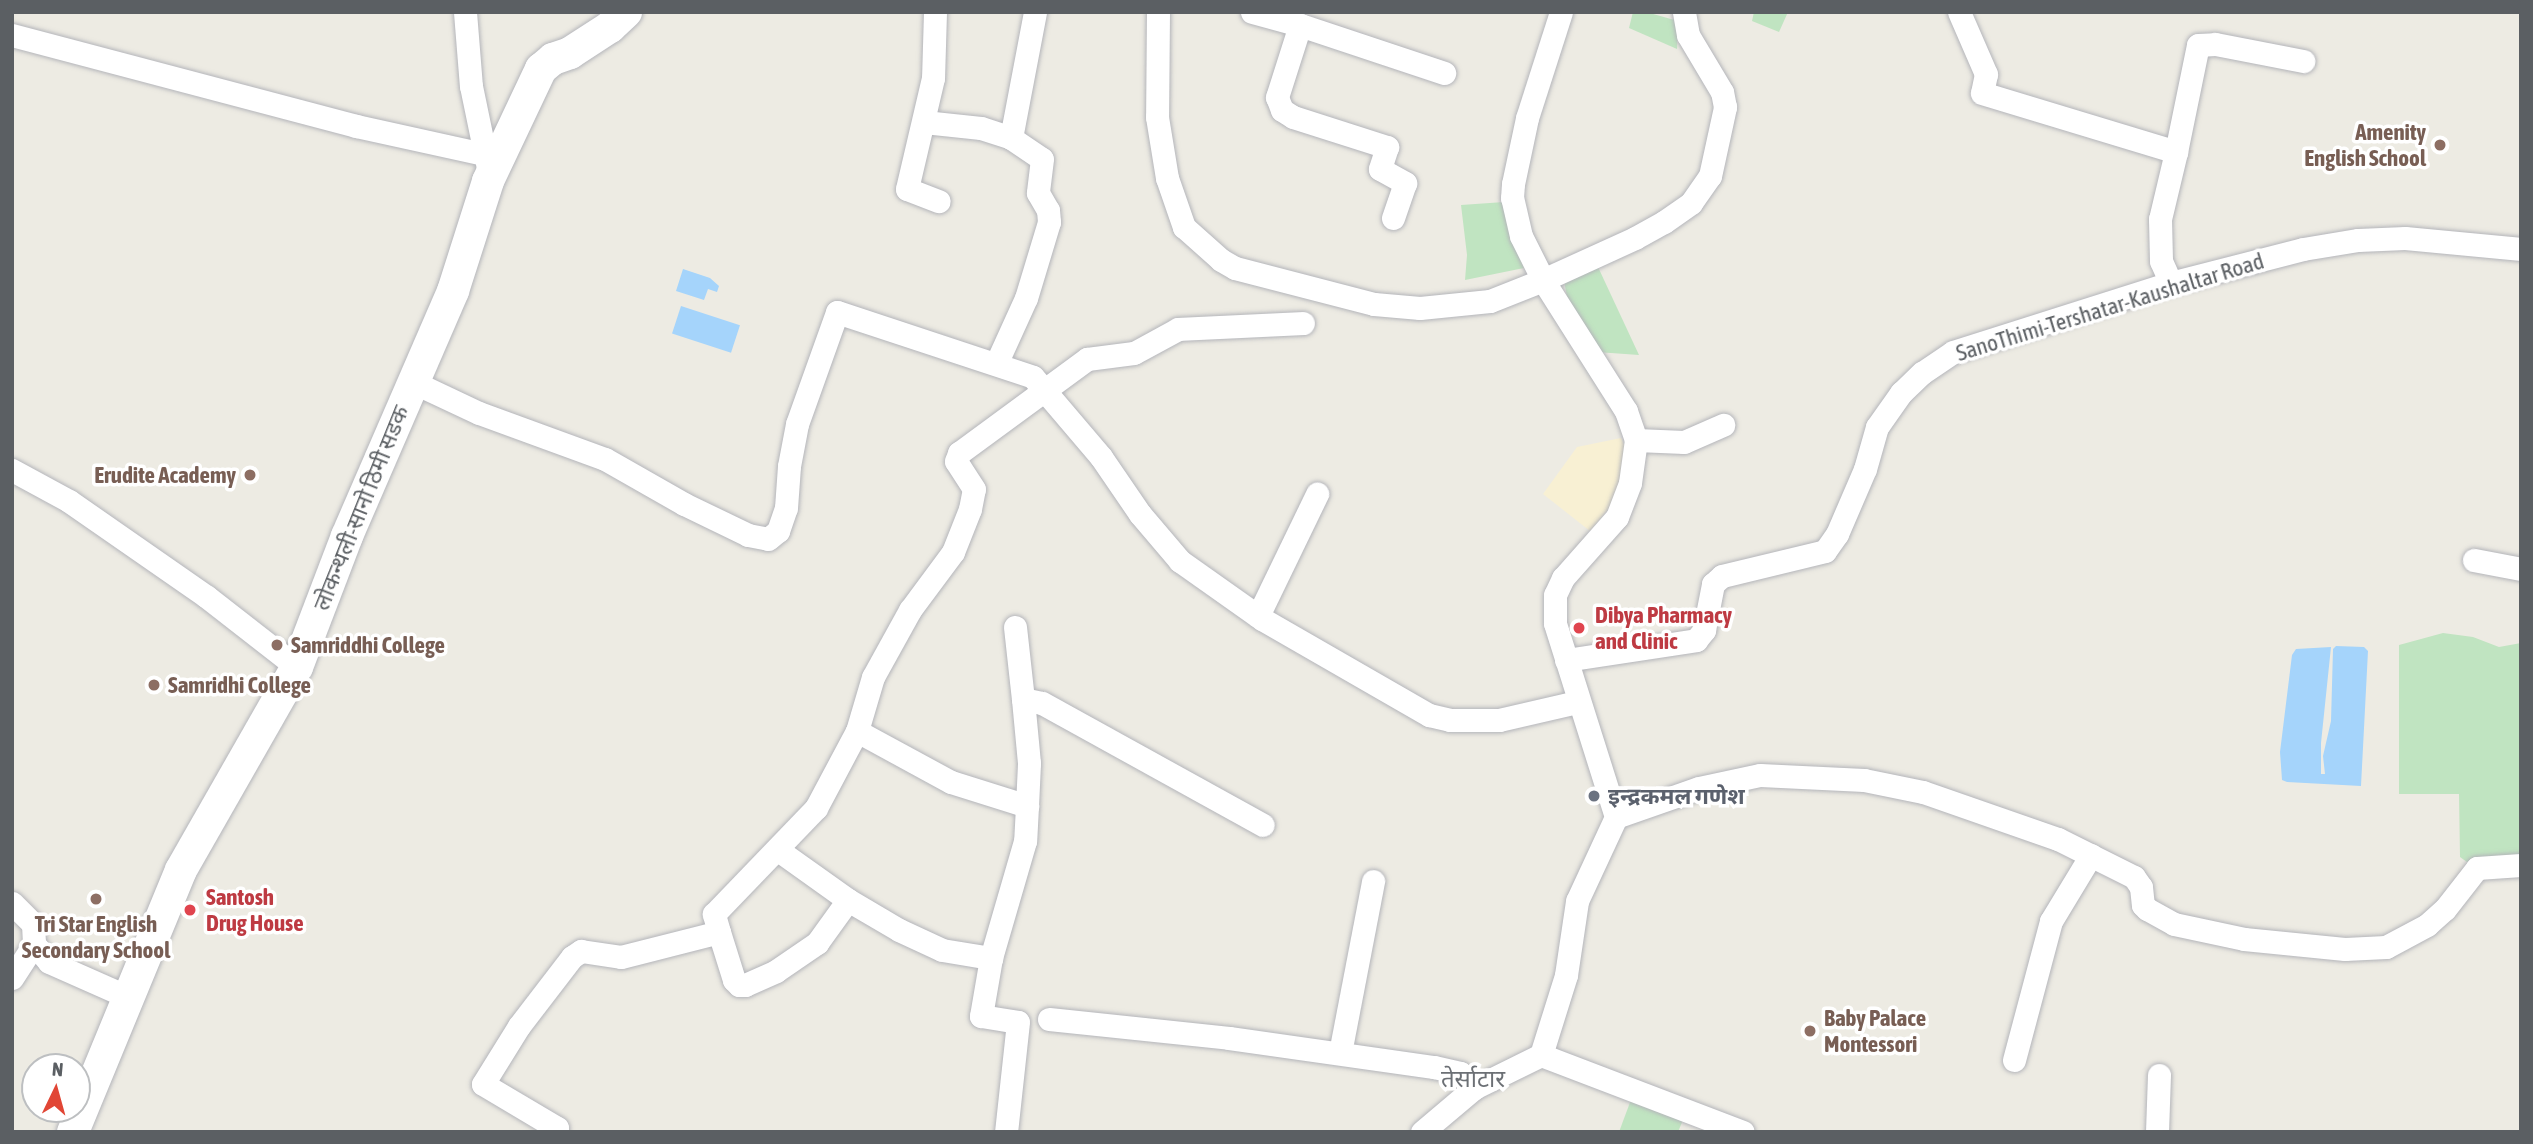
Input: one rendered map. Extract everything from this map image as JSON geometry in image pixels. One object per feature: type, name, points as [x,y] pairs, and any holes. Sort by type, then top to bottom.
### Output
[{"type":"main road","name":"लोकन्थली-सानो ठिमी सडक","points":[[73,1132],[126,996],[181,870],[298,667],[347,536],[453,291],[486,167],[541,69],[553,59],[570,53],[610,27],[626,12]]},
{"type":"street","points":[[12,35],[356,126],[486,167],[471,86],[465,12]]},
{"type":"street","points":[[935,12],[933,78],[907,189],[939,201]]},
{"type":"street","points":[[1011,138],[1035,12]]},
{"type":"street","points":[[1158,12],[1157,117],[1167,178],[1184,227],[1221,260],[1235,268],[1397,307],[1490,301],[1635,238],[1690,204],[1710,176],[1725,107],[1722,92],[1688,35],[1684,12]]},
{"type":"street","points":[[1252,12],[1300,25],[1444,73]]},
{"type":"street","points":[[1422,1132],[1474,1088],[1541,1055],[1566,975],[1577,901],[1616,817],[1577,702],[1555,623],[1555,595],[1563,578],[1617,517],[1630,483],[1636,457],[1636,440],[1626,411],[1543,279],[1521,236],[1512,198],[1527,118],[1561,12]]},
{"type":"street","points":[[1959,12],[1986,74],[1982,93],[2176,152]]},
{"type":"street","points":[[1300,25],[1277,97],[1282,110],[1293,117],[1387,147],[1380,169],[1405,183],[1392,218]]},
{"type":"street","points":[[2171,283],[2161,261],[2160,219],[2197,45],[2215,44],[2303,61]]},
{"type":"street","points":[[924,122],[981,128],[1011,138],[1042,159],[1038,193],[1048,211],[1049,222],[1026,298],[996,364]]},
{"type":"street","name":"SanoThimi-Tershatar-Kaushaltar Road","points":[[1566,660],[1696,640],[1704,630],[1713,584],[1722,576],[1825,551],[1837,534],[1865,469],[1877,427],[1901,393],[1922,373],[1953,352],[2171,283],[2303,249],[2358,240],[2404,239],[2521,249]]},
{"type":"street","points":[[413,382],[479,413],[605,459],[695,509],[748,535],[768,539],[778,531],[786,508],[789,466],[797,424],[837,312],[1022,371],[1045,390],[1101,457],[1140,514],[1180,561],[1258,616],[1429,715],[1450,720],[1499,720],[1577,702]]},
{"type":"street","points":[[848,900],[817,943],[776,971],[745,985],[739,985],[734,980],[714,914],[816,808],[857,732],[873,677],[910,610],[953,552],[970,509],[974,489],[956,460],[959,453],[1087,359],[1134,353],[1178,329],[1303,323]]},
{"type":"street","points":[[1636,440],[1684,443],[1723,425]]},
{"type":"street","points":[[12,470],[79,508],[207,597],[298,667]]},
{"type":"street","points":[[1258,616],[1317,494]]},
{"type":"street","points":[[2474,560],[2521,569]]},
{"type":"street","points":[[1006,1132],[1018,1021],[981,1016],[990,958],[1025,841],[1029,763],[1015,627]]},
{"type":"street","points":[[1023,699],[1042,703],[1263,825]]},
{"type":"street","points":[[857,732],[951,782],[1027,806]]},
{"type":"street","points":[[1616,817],[1699,788],[1759,775],[1864,779],[1923,792],[2058,839],[2134,877],[2141,887],[2147,909],[2174,924],[2244,939],[2370,950],[2386,947],[2427,925],[2445,909],[2477,868],[2521,865]]},
{"type":"street","points":[[778,850],[848,900],[899,930],[942,950],[990,958]]},
{"type":"street","points":[[2014,1060],[2046,933],[2061,901],[2091,855]]},
{"type":"street","points":[[1340,1053],[1373,881]]},
{"type":"street","points":[[12,903],[33,924],[34,944],[12,978]]},
{"type":"street","points":[[557,1132],[557,1128],[483,1084],[519,1026],[572,957],[581,951],[621,957],[719,932]]},
{"type":"street","points":[[34,944],[50,962],[126,996]]},
{"type":"street","points":[[1049,1019],[1340,1053],[1451,1070],[1460,1073],[1474,1088]]},
{"type":"street","points":[[1541,1055],[1743,1132]]},
{"type":"street","points":[[2157,1132],[2159,1075]]},
{"type":"green space","points":[[1633,12],[1646,12],[1678,21],[1677,49],[1629,28]]},
{"type":"green space","points":[[1754,12],[1788,12],[1779,32],[1752,21]]},
{"type":"green space","points":[[1504,202],[1524,268],[1465,280],[1467,255],[1461,205]]},
{"type":"green space","points":[[1598,267],[1639,355],[1597,352],[1568,302],[1564,281]]},
{"type":"green space","points":[[2443,633],[2473,637],[2499,647],[2521,643],[2521,859],[2467,862],[2460,857],[2459,794],[2399,794],[2399,645]]},
{"type":"green space","points":[[1632,1097],[1685,1115],[1678,1132],[1619,1132]]},
{"type":"sand","points":[[1621,438],[1628,453],[1614,502],[1590,531],[1543,494],[1577,447]]},
{"type":"water","points":[[683,269],[710,278],[719,286],[717,292],[708,289],[704,300],[676,291]]},
{"type":"water","points":[[681,306],[740,325],[731,353],[672,334]]},
{"type":"water","points":[[2336,646],[2364,647],[2368,651],[2361,786],[2287,782],[2282,780],[2280,752],[2292,655],[2296,649],[2331,647],[2321,743],[2321,774],[2325,774],[2323,756],[2331,721],[2333,649]]},
{"type":"place","name":"Amenity English School","points":[[2440,145]]},
{"type":"place","name":"Erudite Academy","points":[[250,475]]},
{"type":"place","name":"Dibya Pharmacy and Clinic","points":[[1579,628]]},
{"type":"place","name":"Samriddhi College","points":[[277,645]]},
{"type":"place","name":"Samridhi College","points":[[154,685]]},
{"type":"place","name":"इन्द्रकमल गणेश","points":[[1594,796]]},
{"type":"place","name":"Tri Star English Secondary School","points":[[96,899]]},
{"type":"place","name":"Santosh Drug House","points":[[190,910]]},
{"type":"place","name":"Baby Palace Montessori","points":[[1810,1031]]},
{"type":"district","name":"तेर्साटार","points":[[1473,1079]]}]
